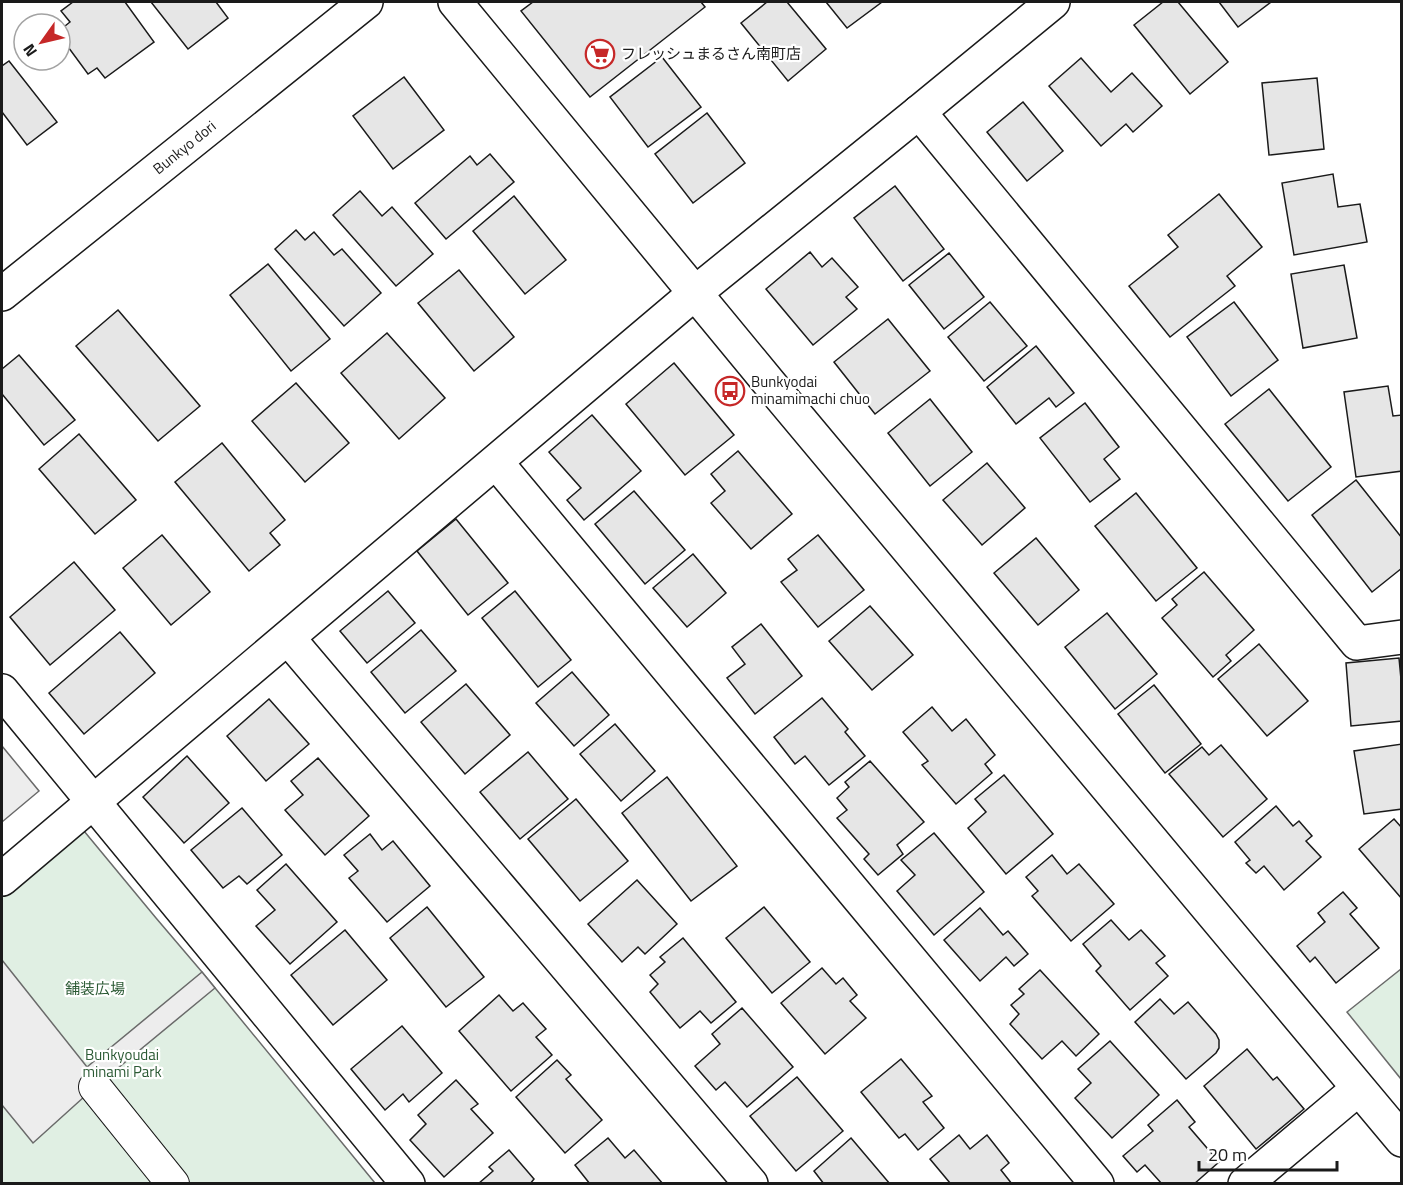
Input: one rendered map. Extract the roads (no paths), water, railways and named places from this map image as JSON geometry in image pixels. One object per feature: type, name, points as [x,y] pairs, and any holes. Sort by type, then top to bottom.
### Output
[{"type":"street","name":"Bunkyo dori","points":[[2,294],[366,2]]},
{"type":"street","points":[[455,2],[1401,1140]]},
{"type":"street","points":[[2,879],[695,293],[1053,2]]},
{"type":"street","points":[[919,112],[1357,643],[1401,637]]},
{"type":"street","points":[[496,462],[1097,1184]]},
{"type":"street","points":[[288,638],[751,1184]]},
{"type":"street","points":[[2,691],[408,1184]]},
{"type":"street","points":[[95,1088],[173,1184]]},
{"type":"street","points":[[1245,1184],[1358,1089]]},
{"type":"place","name":"フレッシュまるさん南町店","points":[[600,54]]},
{"type":"place","name":"Bunkyodai minamimachi chuo","points":[[730,391]]},
{"type":"park label","name":"舗装広場","points":[[95,989]]},
{"type":"park label","name":"Bunkyoudai minami Park","points":[[122,1064]]}]
